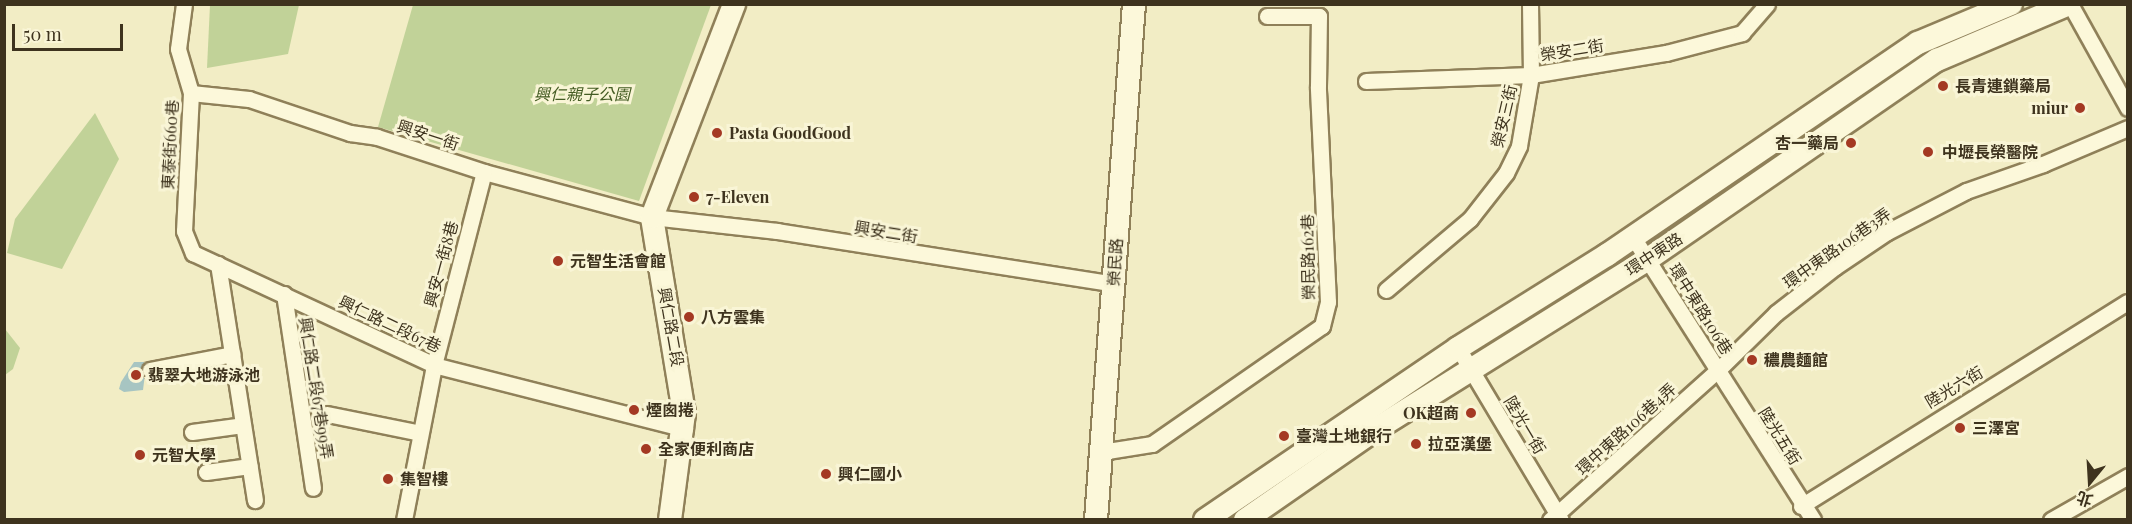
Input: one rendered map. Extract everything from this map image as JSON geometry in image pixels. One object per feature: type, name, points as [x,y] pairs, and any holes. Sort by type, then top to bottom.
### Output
[{"type":"street","name":"東泰街660巷","points":[[184,4],[178,49],[191,93],[184,231],[193,253]]},
{"type":"street","points":[[652,218],[734,4]]},
{"type":"street","name":"榮民路","points":[[1096,519],[1134,4]]},
{"type":"street","name":"榮安三街","points":[[1386,290],[1491,196],[1519,146],[1531,75],[1530,4]]},
{"type":"street","name":"榮安二街","points":[[1366,81],[1531,75],[1666,53],[1742,33],[1767,4]]},
{"type":"street","name":"環中東路","points":[[1205,519],[1458,348],[1634,237],[1918,43],[2012,4]]},
{"type":"street","points":[[2070,4],[2127,108]]},
{"type":"street","name":"環中東路","points":[[1245,519],[1471,369],[1648,259],[1937,60],[2070,4]]},
{"type":"street","name":"榮民路162巷","points":[[1101,452],[1152,444],[1322,326],[1328,302],[1318,86],[1319,16],[1267,16]]},
{"type":"street","name":"興安一街","points":[[191,93],[249,99],[484,172],[652,218]]},
{"type":"street","name":"環中東路106巷3弄","points":[[1718,370],[1776,313],[1887,232],[1966,190],[2043,164],[2127,128]]},
{"type":"street","name":"興安一街8巷","points":[[404,519],[434,365],[484,172]]},
{"type":"street","name":"興安二街","points":[[652,218],[777,231],[1113,284]]},
{"type":"street","name":"興仁路二段","points":[[652,218],[681,384],[685,429],[670,519]]},
{"type":"street","name":"環中東路106巷","points":[[1634,237],[1718,370]]},
{"type":"street","name":"興仁路二段67巷","points":[[193,253],[434,365],[685,429]]},
{"type":"street","points":[[218,264],[255,500]]},
{"type":"street","name":"興仁路二段67巷99弄","points":[[284,294],[313,488]]},
{"type":"street","name":"陸光六街","points":[[1802,506],[2127,302]]},
{"type":"street","name":"陸光一街","points":[[1458,348],[1556,518]]},
{"type":"street","points":[[150,370],[232,354]]},
{"type":"street","name":"陸光五街","points":[[1718,370],[1802,506],[1813,519]]},
{"type":"street","name":"環中東路106巷4弄","points":[[1556,518],[1718,370]]},
{"type":"street","points":[[327,414],[420,433]]},
{"type":"street","points":[[192,432],[243,425]]},
{"type":"street","points":[[206,472],[250,466]]},
{"type":"street","points":[[2051,519],[2127,476]]},
{"type":"green space","points":[[210,5],[299,5],[288,54],[207,68]]},
{"type":"green space","name":"興仁親子公園","points":[[413,5],[711,5],[639,201],[378,127]]},
{"type":"green space","points":[[95,113],[119,159],[62,269],[7,253],[15,219]]},
{"type":"green space","points":[[5,329],[20,348],[13,369],[5,375]]},
{"type":"water","name":"翡翠大地游泳池","points":[[134,362],[144,362],[146,366],[143,390],[124,392],[119,389],[121,382]]},
{"type":"place","name":"長青連鎖藥局","points":[[1943,86]]},
{"type":"place","name":"miur","points":[[2080,108]]},
{"type":"place","name":"Pasta GoodGood","points":[[717,133]]},
{"type":"place","name":"杏一藥局","points":[[1851,143]]},
{"type":"place","name":"中壢長榮醫院","points":[[1928,152]]},
{"type":"place","name":"7-Eleven","points":[[694,197]]},
{"type":"place","name":"元智生活會館","points":[[558,261]]},
{"type":"place","name":"八方雲集","points":[[689,317]]},
{"type":"place","name":"穠農麵館","points":[[1752,360]]},
{"type":"place","name":"翡翠大地游泳池","points":[[136,375]]},
{"type":"place","name":"煙囪捲","points":[[634,410]]},
{"type":"place","name":"OK超商","points":[[1471,413]]},
{"type":"place","name":"三澤宮","points":[[1960,428]]},
{"type":"place","name":"臺灣土地銀行","points":[[1284,436]]},
{"type":"place","name":"拉亞漢堡","points":[[1416,444]]},
{"type":"place","name":"全家便利商店","points":[[646,449]]},
{"type":"place","name":"元智大學","points":[[140,455]]},
{"type":"place","name":"興仁國小","points":[[826,474]]},
{"type":"place","name":"集智樓","points":[[388,479]]}]
